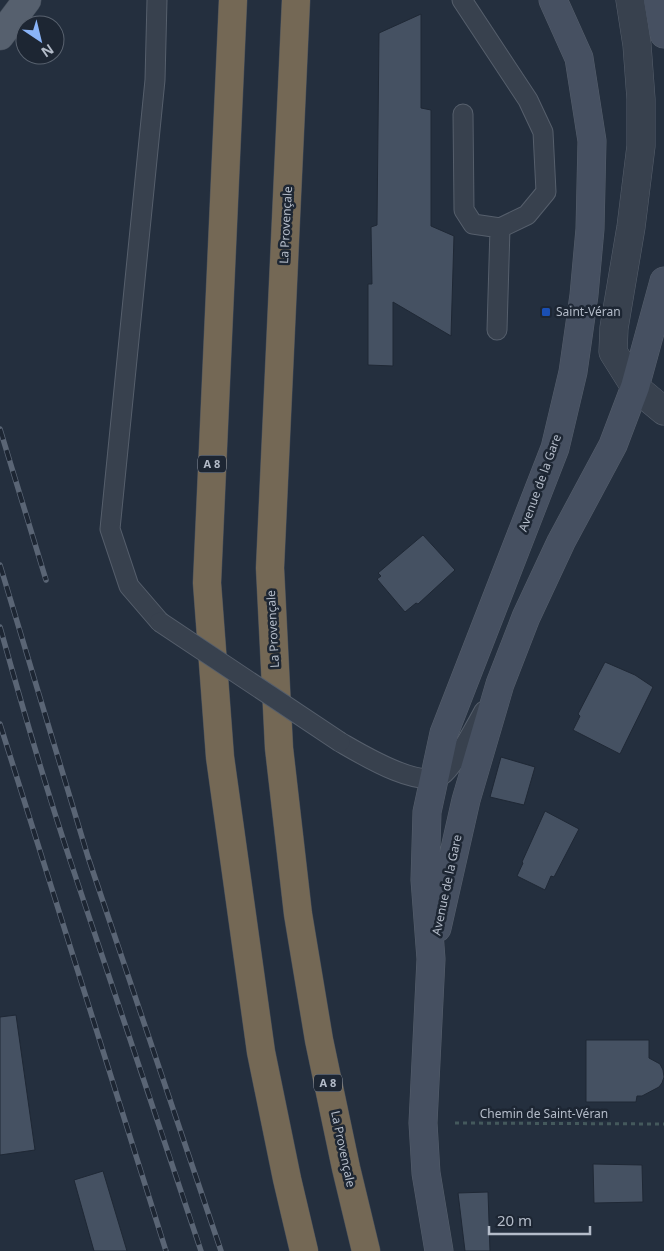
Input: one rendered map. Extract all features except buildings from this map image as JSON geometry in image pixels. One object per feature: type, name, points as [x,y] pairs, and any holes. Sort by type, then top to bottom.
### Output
[{"type":"highway","name":"A 8","points":[[232,0],[207,583],[220,756],[262,1052],[287,1179],[304,1251]]},
{"type":"highway","name":"La Provençale","points":[[296,0],[270,568],[279,748],[298,914],[318,1031],[346,1168],[366,1251]]},
{"type":"main road","points":[[0,36],[27,0]]},
{"type":"main road","name":"Avenue de la Gare","points":[[439,1251],[426,1173],[423,1123],[431,959],[425,880],[427,812],[444,734],[555,448],[573,372],[584,295],[589,239],[592,141],[579,58],[553,0]]},
{"type":"main road","points":[[658,0],[664,34]]},
{"type":"main road","name":"Avenue de la Gare","points":[[431,959],[466,800],[500,684],[526,618],[561,542],[613,445],[635,387],[664,281]]},
{"type":"street","points":[[630,0],[641,99],[641,146],[631,227],[614,328],[613,352],[635,387],[664,411]]},
{"type":"lane","points":[[157,0],[154,80],[110,530],[129,586],[160,622],[340,742],[386,767],[414,777],[434,778],[444,775],[458,756],[500,684]]},
{"type":"lane","points":[[462,0],[528,100],[543,132],[546,192],[527,215],[500,228],[473,224],[464,210],[463,114]]},
{"type":"lane","points":[[497,330],[500,228]]},
{"type":"path","name":"Chemin de Saint-Véran","points":[[423,1123],[664,1124]]},
{"type":"railway","points":[[0,429],[46,580]]},
{"type":"railway","points":[[0,565],[88,857],[221,1251]]},
{"type":"railway","points":[[0,627],[61,834],[201,1251]]},
{"type":"railway","points":[[0,724],[166,1251]]},
{"type":"place","name":"Saint-Véran","points":[[546,312]]}]
